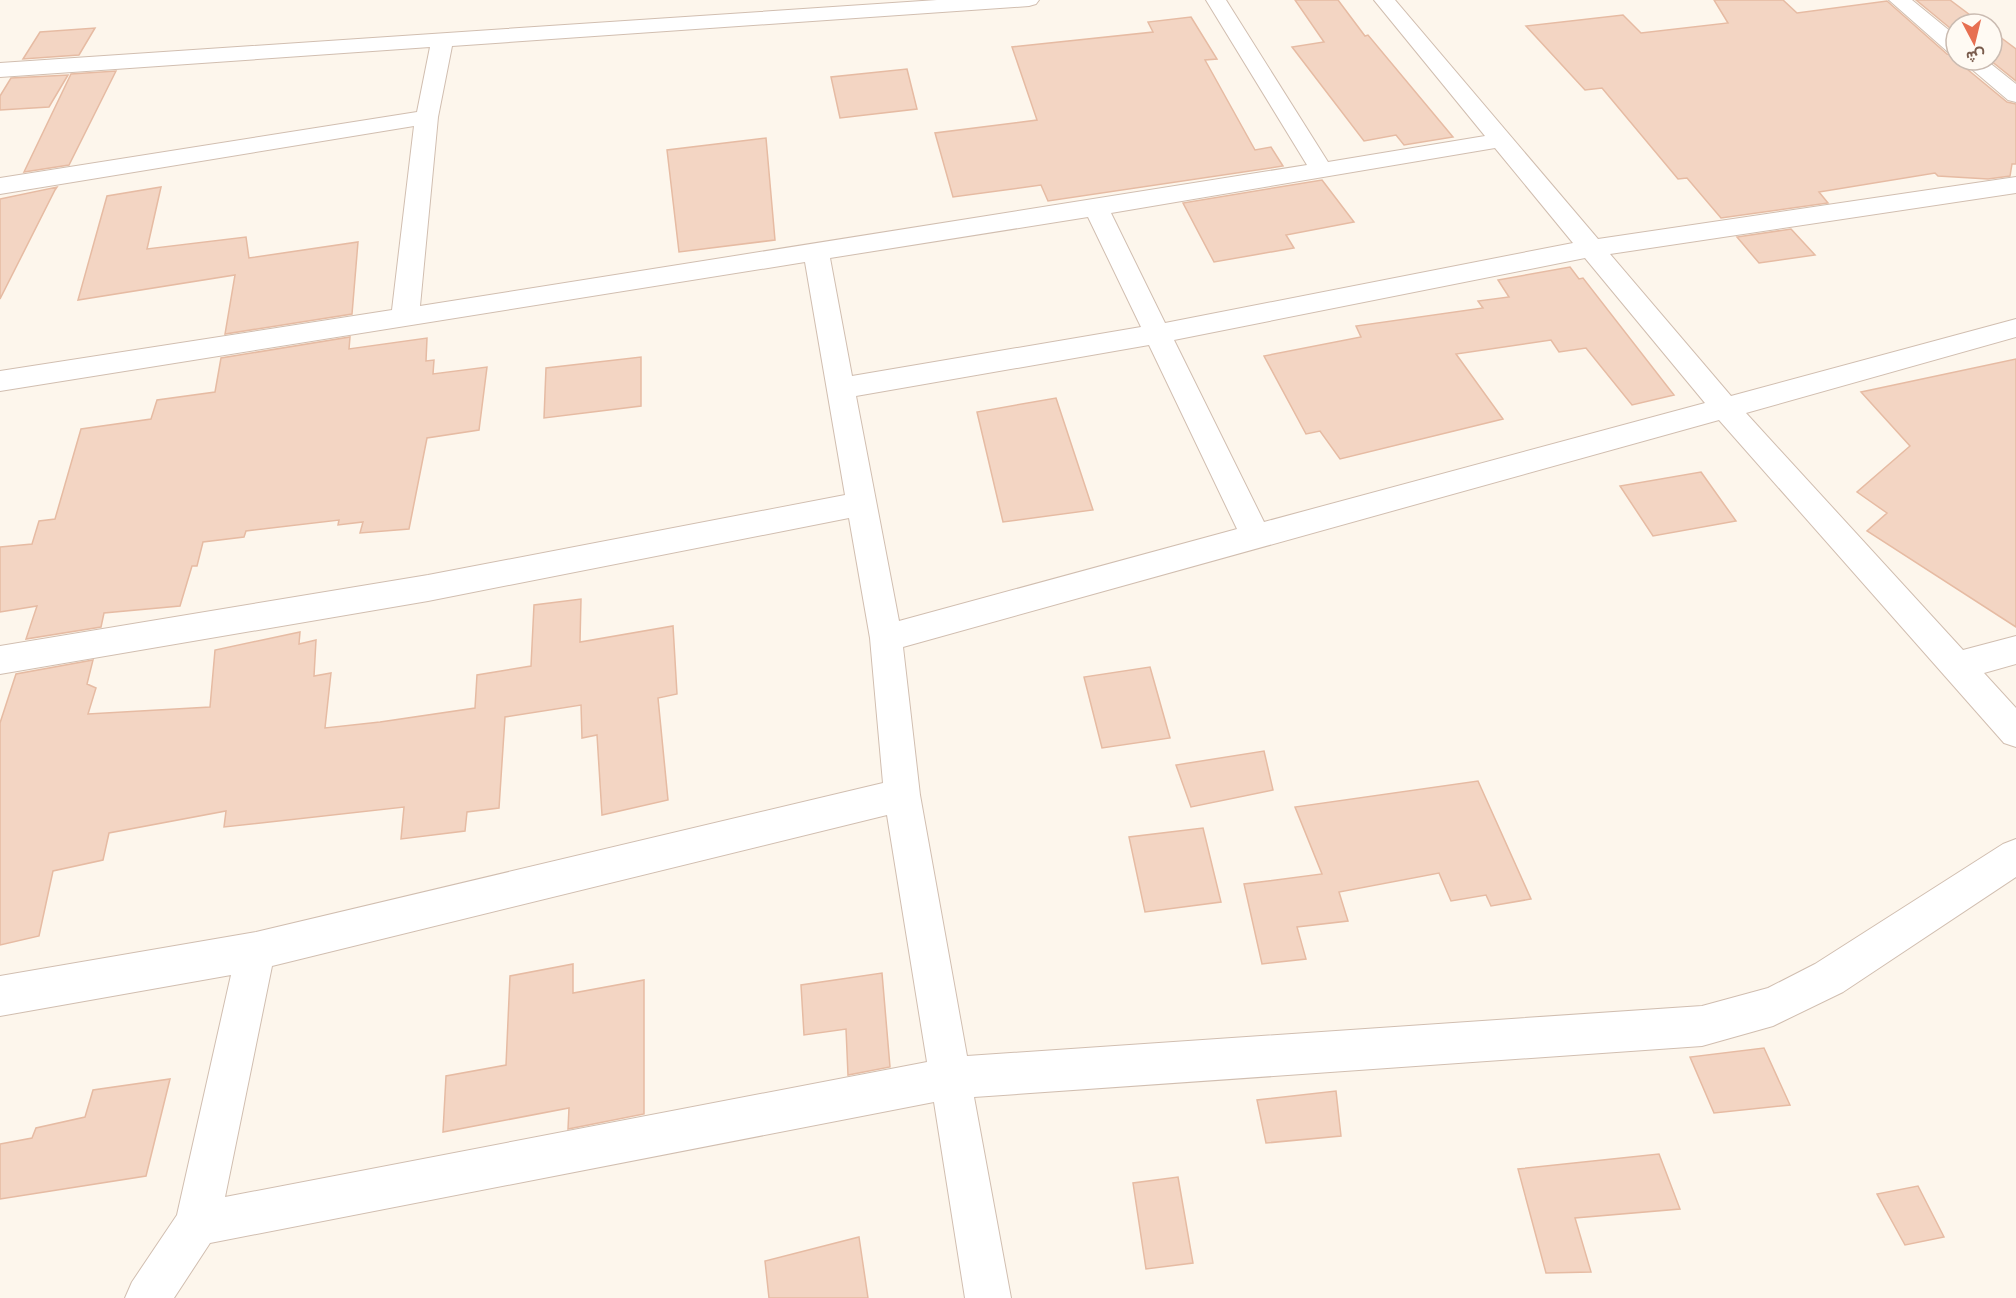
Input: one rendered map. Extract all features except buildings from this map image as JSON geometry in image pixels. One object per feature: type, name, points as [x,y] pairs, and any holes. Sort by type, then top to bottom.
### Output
[{"type":"street","points":[[0,70],[1029,0]]},
{"type":"street","points":[[1216,0],[1321,169]]},
{"type":"street","points":[[1384,0],[1725,408],[1955,667],[2016,732]]},
{"type":"street","points":[[1899,0],[1944,37]]},
{"type":"street","points":[[405,317],[427,117],[442,39]]},
{"type":"street","points":[[1987,72],[2016,96]]},
{"type":"street","points":[[0,186],[427,117]]},
{"type":"street","points":[[0,381],[1096,208],[1502,140]]},
{"type":"street","points":[[842,388],[1156,334],[1593,248],[2016,184]]},
{"type":"street","points":[[1096,208],[1257,536]]},
{"type":"street","points":[[816,252],[886,638],[902,795],[988,1298]]},
{"type":"street","points":[[886,638],[2016,328]]},
{"type":"street","points":[[0,660],[428,588],[862,504]]},
{"type":"street","points":[[1955,667],[2016,650]]},
{"type":"street","points":[[0,996],[256,951],[902,795]]},
{"type":"street","points":[[197,1224],[950,1078],[1702,1026],[1773,1006],[1829,978],[2016,856]]},
{"type":"street","points":[[148,1298],[197,1224],[256,951]]}]
